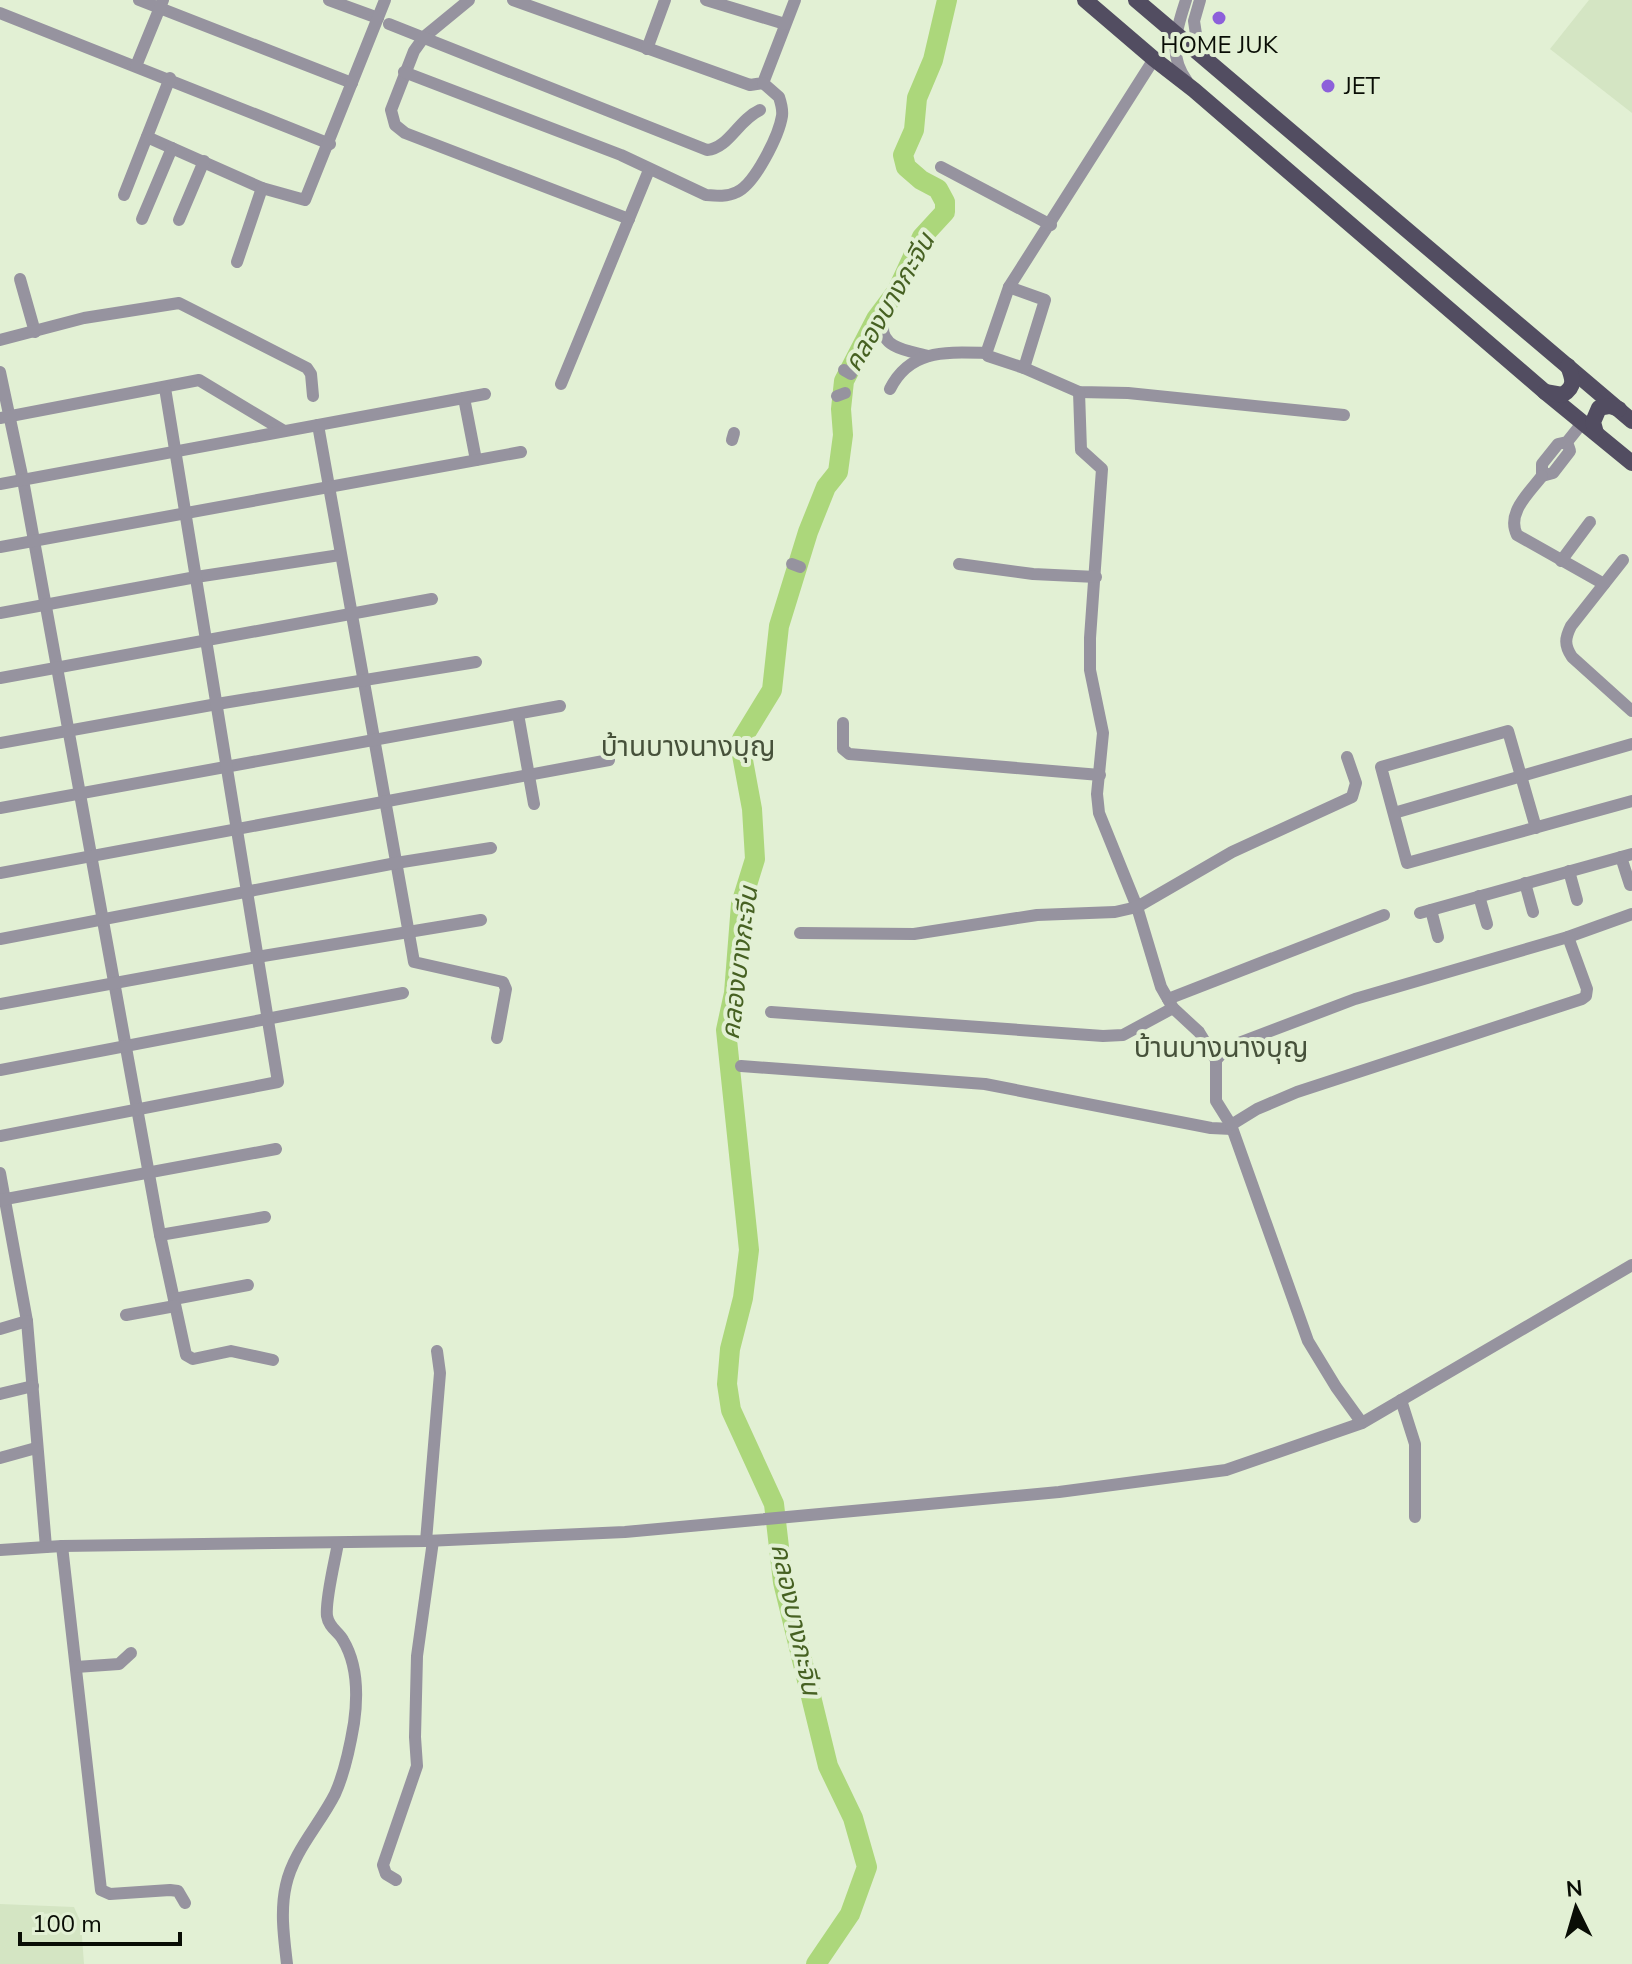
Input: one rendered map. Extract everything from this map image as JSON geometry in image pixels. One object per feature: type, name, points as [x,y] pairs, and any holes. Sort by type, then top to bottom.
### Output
[{"type":"main road","points":[[1085,0],[1632,463]]},
{"type":"main road","points":[[1136,0],[1632,421]]},
{"type":"main road","points":[[1544,391],[1562,395],[1571,389],[1572,377],[1567,364]]},
{"type":"main road","points":[[1590,428],[1593,428],[1593,417],[1599,408],[1610,406],[1619,409]]},
{"type":"street","points":[[139,0],[161,5],[352,83]]},
{"type":"street","points":[[329,0],[707,150],[723,145],[741,122],[760,110]]},
{"type":"street","points":[[147,137],[262,188],[305,200],[352,83],[384,21],[385,0]]},
{"type":"street","points":[[469,0],[424,37],[404,72],[391,110],[395,125],[405,133],[629,219]]},
{"type":"street","points":[[404,72],[621,155],[706,195],[720,197],[741,191],[762,165],[782,117],[779,97],[763,83],[750,85],[513,0]]},
{"type":"street","points":[[647,49],[665,0]]},
{"type":"street","points":[[706,0],[785,24]]},
{"type":"street","points":[[763,83],[795,0]]},
{"type":"street","points":[[1186,0],[1176,34],[1177,64],[1194,90]]},
{"type":"street","points":[[1199,54],[1194,21],[1200,0]]},
{"type":"street","points":[[136,66],[161,5]]},
{"type":"street","points":[[0,13],[330,144]]},
{"type":"street","points":[[986,353],[1009,287],[1154,59]]},
{"type":"street","points":[[124,195],[170,78]]},
{"type":"street","points":[[142,219],[172,148]]},
{"type":"street","points":[[179,220],[204,161]]},
{"type":"street","points":[[941,167],[1051,225]]},
{"type":"street","points":[[561,384],[649,170]]},
{"type":"street","points":[[237,262],[262,188]]},
{"type":"street","points":[[20,279],[35,332]]},
{"type":"street","points":[[1009,287],[1045,300],[1024,368]]},
{"type":"street","points":[[0,340],[84,318],[179,303],[307,368],[311,374],[313,396]]},
{"type":"street","points":[[883,326],[883,335],[889,342],[931,356]]},
{"type":"street","points":[[890,389],[905,367],[931,356],[955,352],[986,353],[1079,392],[1128,393],[1344,415]]},
{"type":"street","points":[[0,372],[4,418],[23,480],[160,1235],[186,1355],[193,1359],[231,1351],[273,1360]]},
{"type":"street","points":[[4,418],[203,380],[284,431]]},
{"type":"street","points":[[0,1136],[278,1082],[165,388]]},
{"type":"street","points":[[1079,392],[1081,450],[1102,469],[1090,638],[1090,670],[1103,733],[1097,794],[1099,813],[1137,907],[1161,987],[1171,1004],[1199,1032],[1216,1060],[1216,1101],[1231,1127],[1308,1341],[1362,1423]]},
{"type":"street","points":[[0,484],[485,394]]},
{"type":"street","points":[[464,398],[476,460]]},
{"type":"street","points":[[318,425],[414,962],[503,982],[506,989],[497,1038]]},
{"type":"street","points":[[1590,428],[1567,442],[1570,451],[1553,473],[1542,476],[1514,514],[1513,523],[1522,539],[1604,584]]},
{"type":"street","points":[[0,547],[521,452]]},
{"type":"street","points":[[1561,561],[1590,522]]},
{"type":"street","points":[[0,613],[196,577],[340,555]]},
{"type":"street","points":[[1623,560],[1571,626],[1566,648],[1632,711]]},
{"type":"street","points":[[959,564],[1033,574],[1096,577]]},
{"type":"street","points":[[0,678],[432,599]]},
{"type":"street","points":[[0,743],[476,662]]},
{"type":"street","points":[[0,808],[560,706]]},
{"type":"street","points":[[518,714],[534,804]]},
{"type":"street","points":[[843,723],[843,749],[849,754],[1100,775]]},
{"type":"street","points":[[1536,828],[1508,731],[1381,767],[1407,863],[1536,828],[1632,801]]},
{"type":"street","points":[[1394,813],[1632,744]]},
{"type":"street","points":[[800,933],[914,934],[1037,915],[1115,912],[1137,907],[1232,852],[1352,797],[1356,783],[1347,757]]},
{"type":"street","points":[[0,873],[609,760]]},
{"type":"street","points":[[0,939],[396,863],[491,848]]},
{"type":"street","points":[[1438,937],[1426,911],[1626,855],[1630,885]]},
{"type":"street","points":[[1569,871],[1577,900]]},
{"type":"street","points":[[1525,883],[1533,912]]},
{"type":"street","points":[[1479,896],[1487,924]]},
{"type":"street","points":[[1216,1060],[1228,1047],[1355,999],[1568,937],[1632,914]]},
{"type":"street","points":[[771,1012],[1123,1035],[1171,1004],[1384,915]]},
{"type":"street","points":[[0,1004],[481,920]]},
{"type":"street","points":[[741,1066],[985,1084],[1211,1128],[1231,1127],[1257,1109],[1297,1092],[1582,999],[1587,989],[1568,937]]},
{"type":"street","points":[[0,1070],[403,993]]},
{"type":"street","points":[[3,1200],[276,1149]]},
{"type":"street","points":[[0,1173],[27,1321],[46,1547]]},
{"type":"street","points":[[160,1235],[265,1217]]},
{"type":"street","points":[[0,1261],[15,1257]]},
{"type":"street","points":[[0,1550],[62,1546],[429,1541],[625,1532],[1059,1492],[1226,1470],[1362,1423],[1632,1265]]},
{"type":"street","points":[[126,1315],[248,1285]]},
{"type":"street","points":[[0,1329],[27,1321]]},
{"type":"street","points":[[396,1880],[386,1874],[383,1865],[417,1766],[417,1656],[429,1541],[440,1373],[437,1351]]},
{"type":"street","points":[[0,1394],[33,1386]]},
{"type":"street","points":[[1401,1400],[1415,1444],[1415,1517]]},
{"type":"street","points":[[0,1458],[36,1448]]},
{"type":"street","points":[[287,1964],[282,1917],[286,1883],[335,1793],[348,1756],[354,1722],[357,1691],[353,1666],[342,1637],[332,1630],[327,1615],[338,1543]]},
{"type":"street","points":[[62,1546],[101,1890],[110,1894],[178,1891],[185,1903]]},
{"type":"street","points":[[76,1667],[119,1664],[131,1653]]},
{"type":"shaded area","points":[[1589,0],[1632,0],[1632,113],[1550,49]]},
{"type":"shaded area","points":[[0,1904],[74,1907],[81,1923],[84,1964],[0,1964]]},
{"type":"waterway","name":"คลองบางกะจีน","points":[[816,1964],[850,1914],[867,1867],[853,1818],[828,1766],[783,1582],[774,1504],[731,1410],[727,1384],[730,1349],[743,1298],[749,1250],[726,1030],[734,993],[741,904],[755,859],[752,809],[742,739],[772,690],[779,626],[808,532],[826,487],[838,472],[843,435],[841,409],[844,381],[876,319],[897,291],[922,237],[945,212],[945,202],[938,189],[906,167],[903,155],[914,130],[917,98],[933,60],[947,0]]},
{"type":"place","name":"HOME JUK","points":[[1219,18]]},
{"type":"place","name":"JET","points":[[1328,86]]},
{"type":"district","name":"บ้านบางนางบุญ","points":[[688,746]]},
{"type":"district","name":"บ้านบางนางบุญ","points":[[1221,1047]]}]
